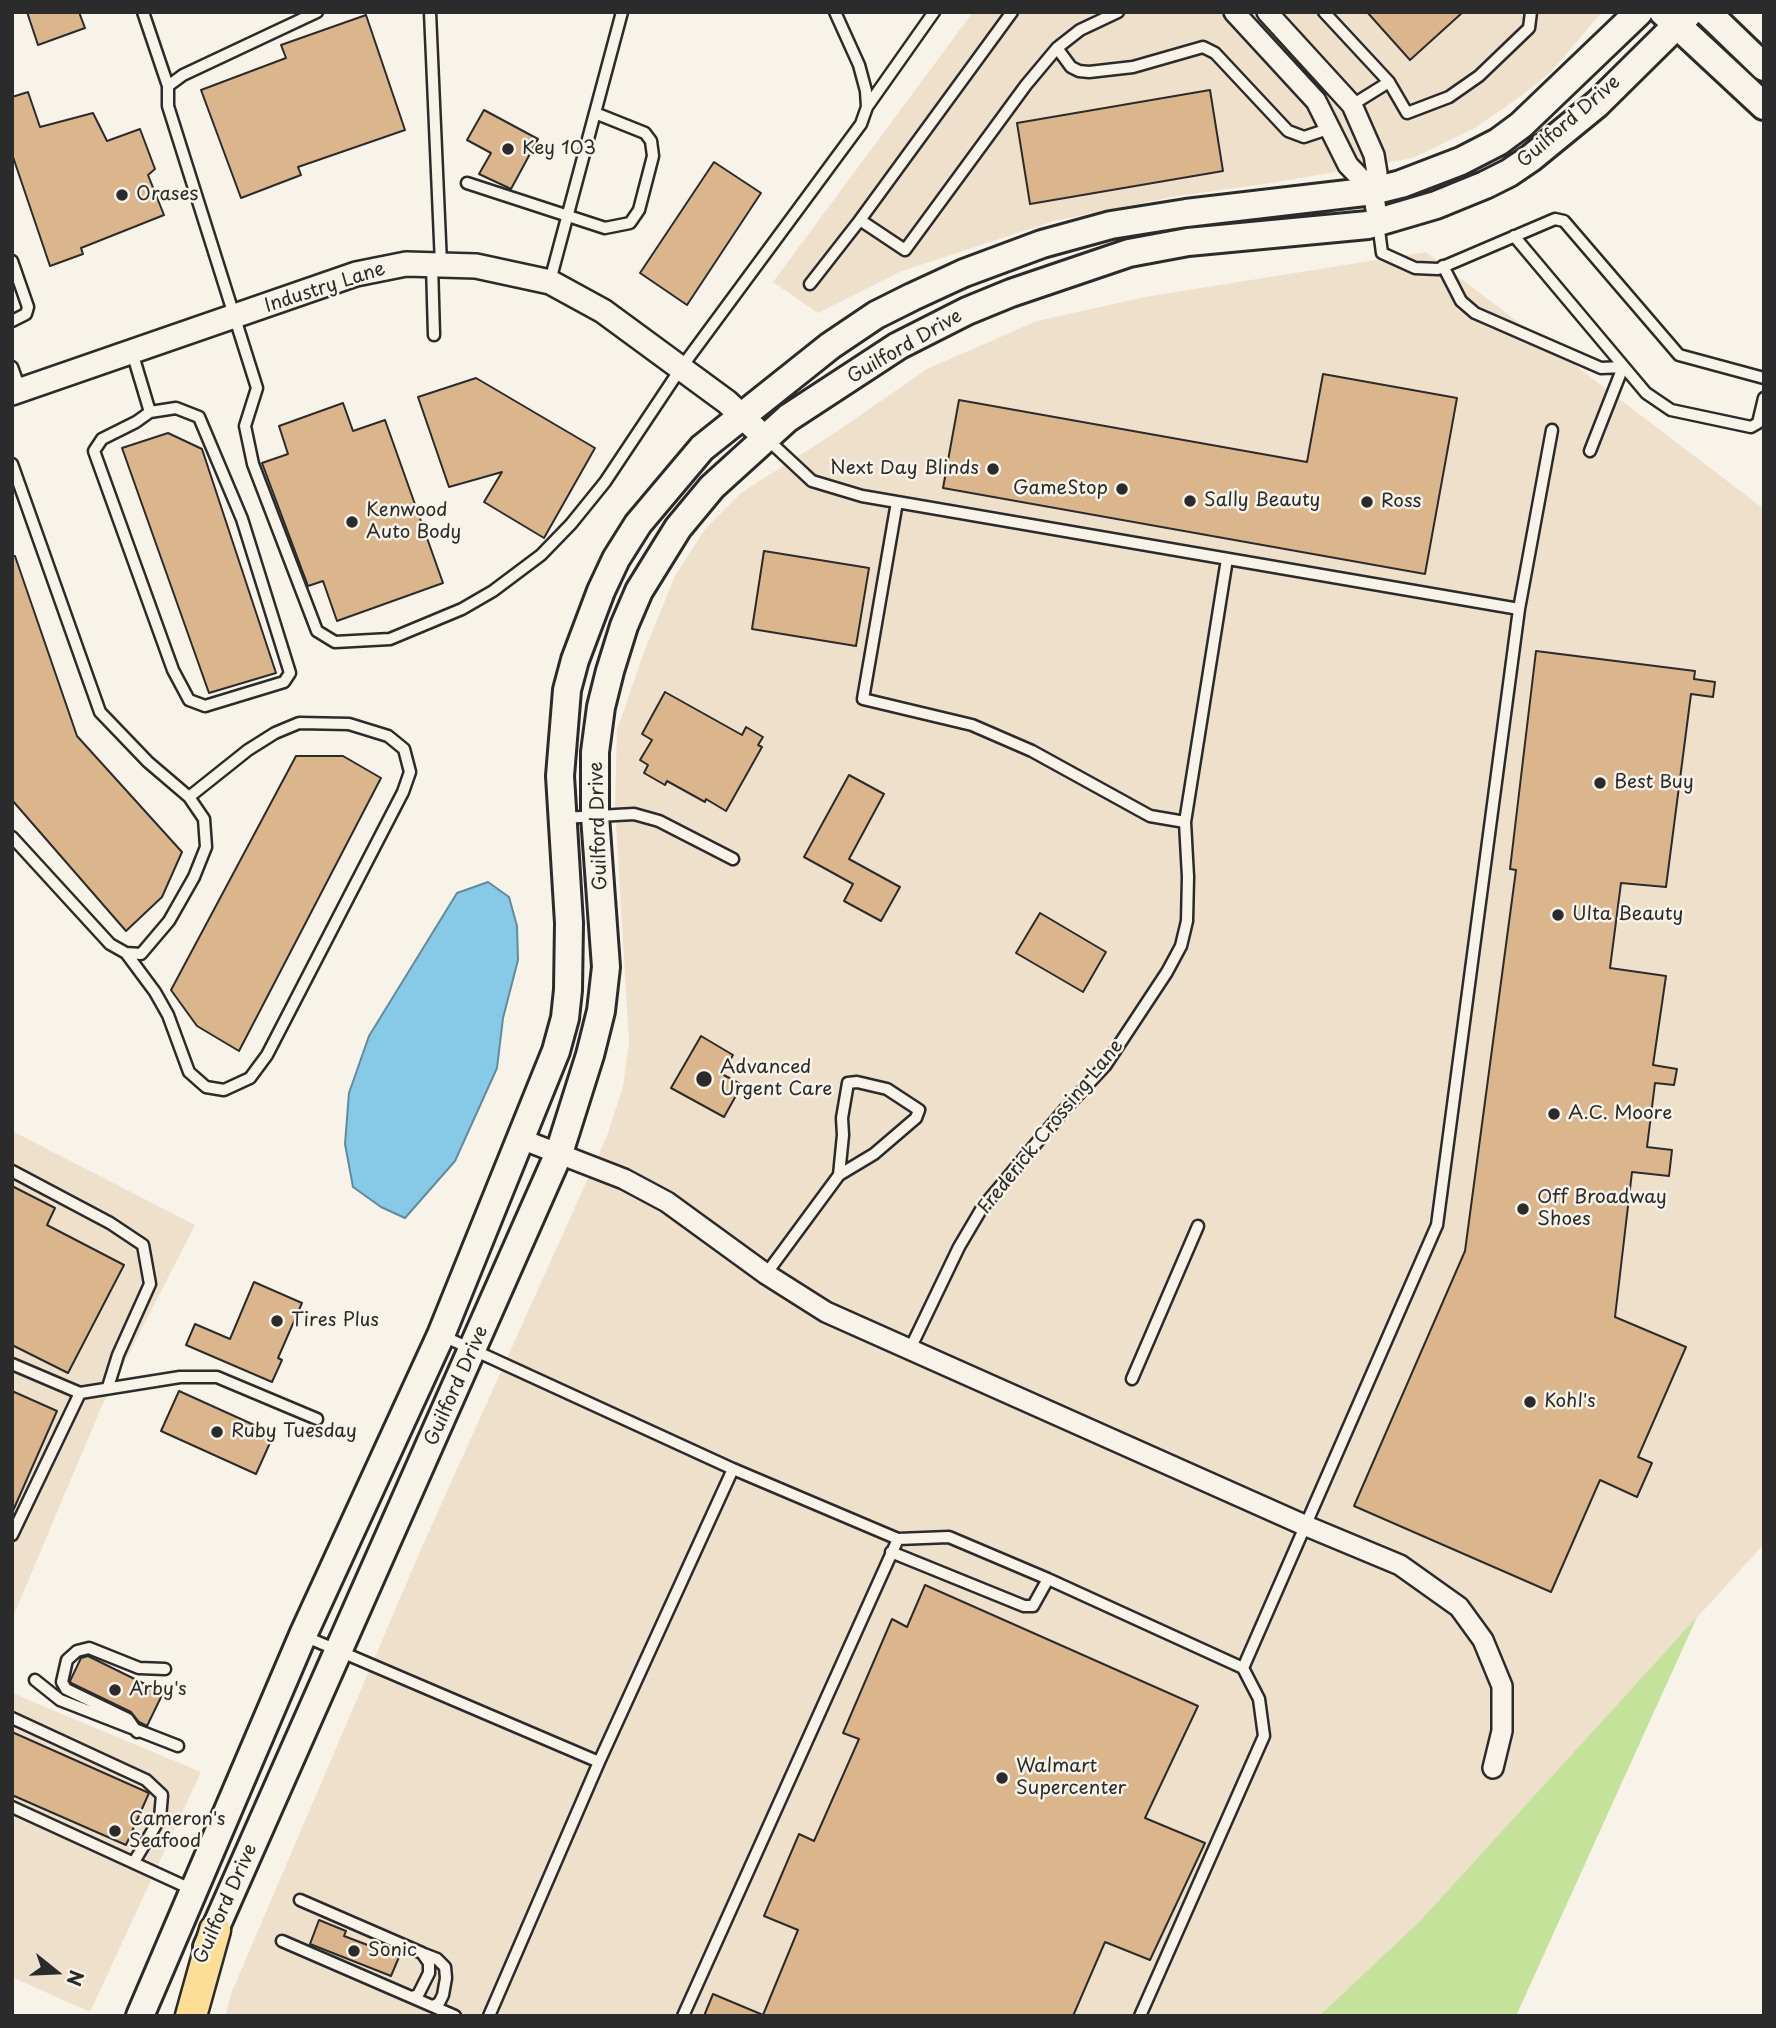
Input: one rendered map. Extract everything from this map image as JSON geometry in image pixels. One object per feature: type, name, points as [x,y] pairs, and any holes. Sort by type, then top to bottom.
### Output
[{"type":"main road","name":"Guilford Drive","points":[[140,2016],[303,1635],[441,1335],[556,1051],[565,1018],[568,990],[569,923],[560,776],[567,690],[575,660],[601,591],[638,524],[702,448],[830,345],[876,315],[964,273],[1042,244],[1111,226],[1186,213],[1373,191],[1437,171],[1498,142],[1521,125],[1639,12]]},
{"type":"main road","points":[[1707,12],[1764,67]]},
{"type":"main road","name":"Guilford Drive","points":[[177,2016],[559,1153],[590,1055],[606,967],[594,816],[595,752],[601,707],[620,637],[639,591],[678,528],[712,487],[789,418],[898,346],[967,311],[1011,293],[1129,253],[1188,242],[1319,231],[1378,222],[1436,205],[1509,173],[1597,104],[1677,16]]},
{"type":"main road","points":[[1677,16],[1764,107]]},
{"type":"main road","points":[[191,2016],[215,1930]]},
{"type":"street","points":[[1234,12],[1316,101],[1348,165],[1373,191]]},
{"type":"street","points":[[1267,12],[1352,105],[1374,155],[1377,173],[1373,191],[1378,222]]},
{"type":"street","name":"Industry Lane","points":[[16,392],[356,274],[406,264],[476,266],[550,282],[603,311],[743,416],[766,439]]},
{"type":"street","points":[[521,1139],[624,1179],[667,1202],[766,1274],[825,1312],[1400,1565],[1460,1607],[1483,1640],[1502,1686],[1502,1731],[1493,1768]]},
{"type":"lane","points":[[143,12],[168,86],[168,106],[257,388],[245,426],[253,464],[317,631],[335,642],[390,639],[462,609],[494,591],[541,555],[605,482],[681,368],[861,124],[867,107],[934,12]]},
{"type":"lane","points":[[168,86],[183,75],[317,12]]},
{"type":"lane","points":[[430,12],[436,264],[434,335]]},
{"type":"lane","points":[[550,282],[622,12]]},
{"type":"lane","points":[[835,12],[859,65],[867,107]]},
{"type":"lane","points":[[810,284],[1012,12]]},
{"type":"lane","points":[[860,220],[905,250],[1057,48],[1080,30],[1118,12]]},
{"type":"lane","points":[[1324,12],[1389,82],[1407,113],[1449,96],[1479,76],[1529,28],[1531,12]]},
{"type":"lane","points":[[1057,48],[1071,67],[1090,72],[1133,67],[1203,47],[1214,53],[1288,131],[1304,137],[1331,128]]},
{"type":"lane","points":[[1352,105],[1389,82]]},
{"type":"lane","points":[[467,183],[605,228],[629,223],[639,210],[653,156],[651,141],[645,133],[596,113]]},
{"type":"lane","points":[[1378,222],[1382,253],[1415,268],[1438,269],[1555,219],[1563,221],[1679,355],[1764,379]]},
{"type":"lane","points":[[1514,236],[1646,394],[1671,410],[1751,427],[1758,423],[1764,398]]},
{"type":"lane","points":[[12,261],[28,307],[26,314],[12,321]]},
{"type":"lane","points":[[1443,266],[1461,301],[1475,313],[1601,368],[1623,368]]},
{"type":"lane","points":[[132,352],[150,412]]},
{"type":"lane","points":[[12,367],[16,392]]},
{"type":"lane","points":[[1590,451],[1623,368]]},
{"type":"lane","points":[[176,408],[199,417],[242,519],[289,673],[284,682],[205,706],[189,700],[173,670],[94,450],[102,439],[150,412],[176,408]]},
{"type":"lane","points":[[1243,1668],[1437,1225],[1519,609],[1552,430]]},
{"type":"lane","points":[[766,439],[812,481],[862,496],[1519,609]]},
{"type":"lane","points":[[12,464],[100,712],[148,762],[189,797],[204,819],[206,847],[169,921],[141,954],[126,953]]},
{"type":"lane","points":[[897,502],[863,699],[972,725],[1032,751],[1150,816],[1185,822]]},
{"type":"lane","name":"Frederick Crossing Lane","points":[[910,1349],[959,1247],[982,1208],[1105,1066],[1181,946],[1187,921],[1185,822],[1227,559]]},
{"type":"lane","points":[[12,837],[110,944],[126,953],[155,992],[168,1016],[189,1072],[206,1087],[224,1090],[250,1078],[274,1043],[404,792],[410,772],[404,749],[388,736],[349,724],[299,723],[275,733],[248,750],[189,797]]},
{"type":"lane","points":[[562,818],[634,814],[659,821],[733,859]]},
{"type":"lane","points":[[766,1274],[839,1175],[874,1154],[916,1118],[919,1110],[887,1089],[857,1082],[848,1083],[842,1118],[839,1175]]},
{"type":"lane","points":[[12,1171],[110,1223],[143,1245],[149,1284],[118,1355],[108,1387]]},
{"type":"lane","points":[[1132,1379],[1198,1226]]},
{"type":"lane","points":[[441,1335],[733,1469],[898,1539],[949,1537],[1243,1668],[1259,1699],[1264,1736],[1140,2016]]},
{"type":"lane","points":[[12,1364],[80,1393],[180,1377],[217,1377],[317,1419]]},
{"type":"lane","points":[[12,1535],[80,1393]]},
{"type":"lane","points":[[489,2016],[599,1762],[733,1469]]},
{"type":"lane","points":[[683,2016],[898,1539]]},
{"type":"lane","points":[[891,1552],[1024,1606],[1034,1606],[1048,1580]]},
{"type":"lane","points":[[303,1635],[599,1762]]},
{"type":"lane","points":[[137,1732],[128,1719],[66,1689],[62,1682],[67,1660],[77,1651],[89,1648],[139,1668],[165,1669]]},
{"type":"lane","points":[[36,1680],[60,1700],[178,1746]]},
{"type":"lane","points":[[12,1718],[146,1780],[162,1795],[160,1818],[134,1862]]},
{"type":"lane","points":[[12,1807],[193,1889]]},
{"type":"lane","points":[[300,1900],[438,1959],[445,1967],[446,1978],[443,1995],[439,2003],[433,2006]]},
{"type":"lane","points":[[282,1941],[455,2016]]},
{"type":"lane","points":[[412,1997],[418,1995],[429,1973],[429,1963],[422,1953]]},
{"type":"shaded area","points":[[973,12],[1602,12],[1551,72],[1518,98],[1475,128],[1413,158],[1278,182],[1172,197],[1054,221],[902,271],[818,313],[773,282]]},
{"type":"shaded area","points":[[1426,252],[1764,509],[1764,1544],[1420,1921],[1319,2016],[225,2016],[231,1994],[422,1547],[607,1136],[623,1087],[629,1042],[615,807],[617,730],[644,652],[675,576],[705,529],[741,493],[927,369],[1037,321],[1145,297]]},
{"type":"shaded area","points":[[12,1131],[195,1225],[101,1408],[12,1619]]},
{"type":"shaded area","points":[[12,1693],[201,1772],[90,2012],[12,1977]]},
{"type":"green space","points":[[1697,1617],[1516,2016],[1319,2016],[1420,1921]]},
{"type":"water","points":[[488,882],[509,897],[517,926],[518,960],[503,1018],[497,1068],[455,1161],[405,1218],[381,1207],[353,1187],[345,1144],[349,1093],[369,1036],[457,893]]},
{"type":"building","points":[[27,12],[79,12],[85,28],[38,45]]},
{"type":"building","points":[[1367,12],[1463,12],[1410,60]]},
{"type":"building","points":[[366,15],[405,130],[298,167],[301,175],[241,198],[201,90],[286,58],[281,45]]},
{"type":"building","points":[[1210,90],[1223,171],[1030,204],[1017,123]]},
{"type":"building","points":[[28,92],[40,127],[93,113],[107,141],[140,129],[155,169],[148,175],[164,215],[81,248],[83,254],[50,266],[12,154],[12,97]]},
{"type":"building","name":"Key 103","points":[[484,110],[538,139],[511,189],[479,174],[491,153],[467,140]]},
{"type":"building","points":[[714,162],[761,193],[687,305],[640,273]]},
{"type":"building","points":[[1323,374],[1457,398],[1425,574],[943,488],[959,400],[1307,462]]},
{"type":"building","points":[[476,378],[595,448],[544,538],[484,502],[502,472],[449,487],[418,397]]},
{"type":"building","name":"Kenwood Auto Body","points":[[343,403],[353,431],[385,420],[443,583],[337,621],[323,581],[308,586],[262,463],[288,454],[279,426]]},
{"type":"building","points":[[168,433],[202,449],[276,673],[209,693],[122,448]]},
{"type":"building","points":[[764,551],[869,568],[856,646],[752,629]]},
{"type":"building","points":[[12,556],[15,556],[77,736],[182,852],[162,897],[126,931],[12,800]]},
{"type":"building","points":[[1536,651],[1695,671],[1694,679],[1715,682],[1713,697],[1691,694],[1666,887],[1621,883],[1610,968],[1666,976],[1653,1065],[1677,1069],[1674,1085],[1655,1083],[1647,1147],[1672,1150],[1669,1176],[1632,1172],[1615,1317],[1686,1347],[1638,1457],[1652,1463],[1637,1497],[1600,1480],[1551,1592],[1354,1506],[1465,1251],[1516,870],[1510,869]]},
{"type":"building","points":[[665,692],[742,735],[746,727],[763,737],[758,745],[762,747],[726,811],[706,799],[705,802],[667,781],[665,785],[644,773],[648,765],[640,760],[652,740],[642,734]]},
{"type":"building","points":[[296,756],[343,756],[381,778],[239,1051],[197,1026],[171,990]]},
{"type":"building","points":[[849,775],[884,794],[849,859],[900,887],[881,921],[844,901],[853,884],[804,857]]},
{"type":"building","points":[[1040,913],[1106,952],[1083,992],[1016,953]]},
{"type":"building","name":"Advanced Urgent Care","points":[[701,1036],[733,1055],[722,1074],[742,1085],[724,1117],[671,1088]]},
{"type":"building","points":[[12,1186],[55,1208],[47,1225],[124,1265],[68,1373],[12,1345]]},
{"type":"building","points":[[254,1282],[302,1303],[278,1358],[282,1360],[272,1382],[186,1345],[195,1324],[230,1339]]},
{"type":"building","points":[[12,1391],[57,1411],[12,1513]]},
{"type":"building","name":"Ruby Tuesday","points":[[179,1391],[274,1434],[256,1474],[161,1431]]},
{"type":"building","name":"Walmart Supercenter","points":[[925,1585],[1198,1706],[1145,1818],[1205,1843],[1150,1960],[1105,1942],[1073,2016],[704,2016],[713,1994],[763,2015],[798,1930],[764,1916],[799,1834],[814,1841],[859,1739],[843,1733],[892,1619],[907,1627]]},
{"type":"building","name":"Arby's","points":[[88,1656],[163,1693],[147,1726],[139,1722],[131,1712],[71,1683],[81,1658]]},
{"type":"building","points":[[12,1732],[149,1793],[126,1845],[12,1795]]},
{"type":"building","name":"Sonic","points":[[319,1920],[346,1931],[344,1936],[399,1957],[391,1976],[310,1944]]},
{"type":"place","name":"Key 103","points":[[508,149]]},
{"type":"place","name":"Orases","points":[[122,195]]},
{"type":"place","name":"Next Day Blinds","points":[[993,469]]},
{"type":"place","name":"GameStop","points":[[1122,489]]},
{"type":"place","name":"Sally Beauty","points":[[1190,501]]},
{"type":"place","name":"Ross","points":[[1367,502]]},
{"type":"place","name":"Kenwood Auto Body","points":[[352,522]]},
{"type":"place","name":"Best Buy","points":[[1600,783]]},
{"type":"place","name":"Ulta Beauty","points":[[1558,915]]},
{"type":"place","name":"Advanced Urgent Care","points":[[704,1079]]},
{"type":"place","name":"A.C. Moore","points":[[1554,1114]]},
{"type":"place","name":"Off Broadway Shoes","points":[[1523,1209]]},
{"type":"place","name":"Tires Plus","points":[[277,1321]]},
{"type":"place","name":"Kohl's","points":[[1530,1402]]},
{"type":"place","name":"Ruby Tuesday","points":[[217,1432]]},
{"type":"place","name":"Arby's","points":[[115,1690]]},
{"type":"place","name":"Walmart Supercenter","points":[[1002,1778]]},
{"type":"place","name":"Cameron's Seafood","points":[[115,1831]]},
{"type":"place","name":"Sonic","points":[[354,1951]]}]
